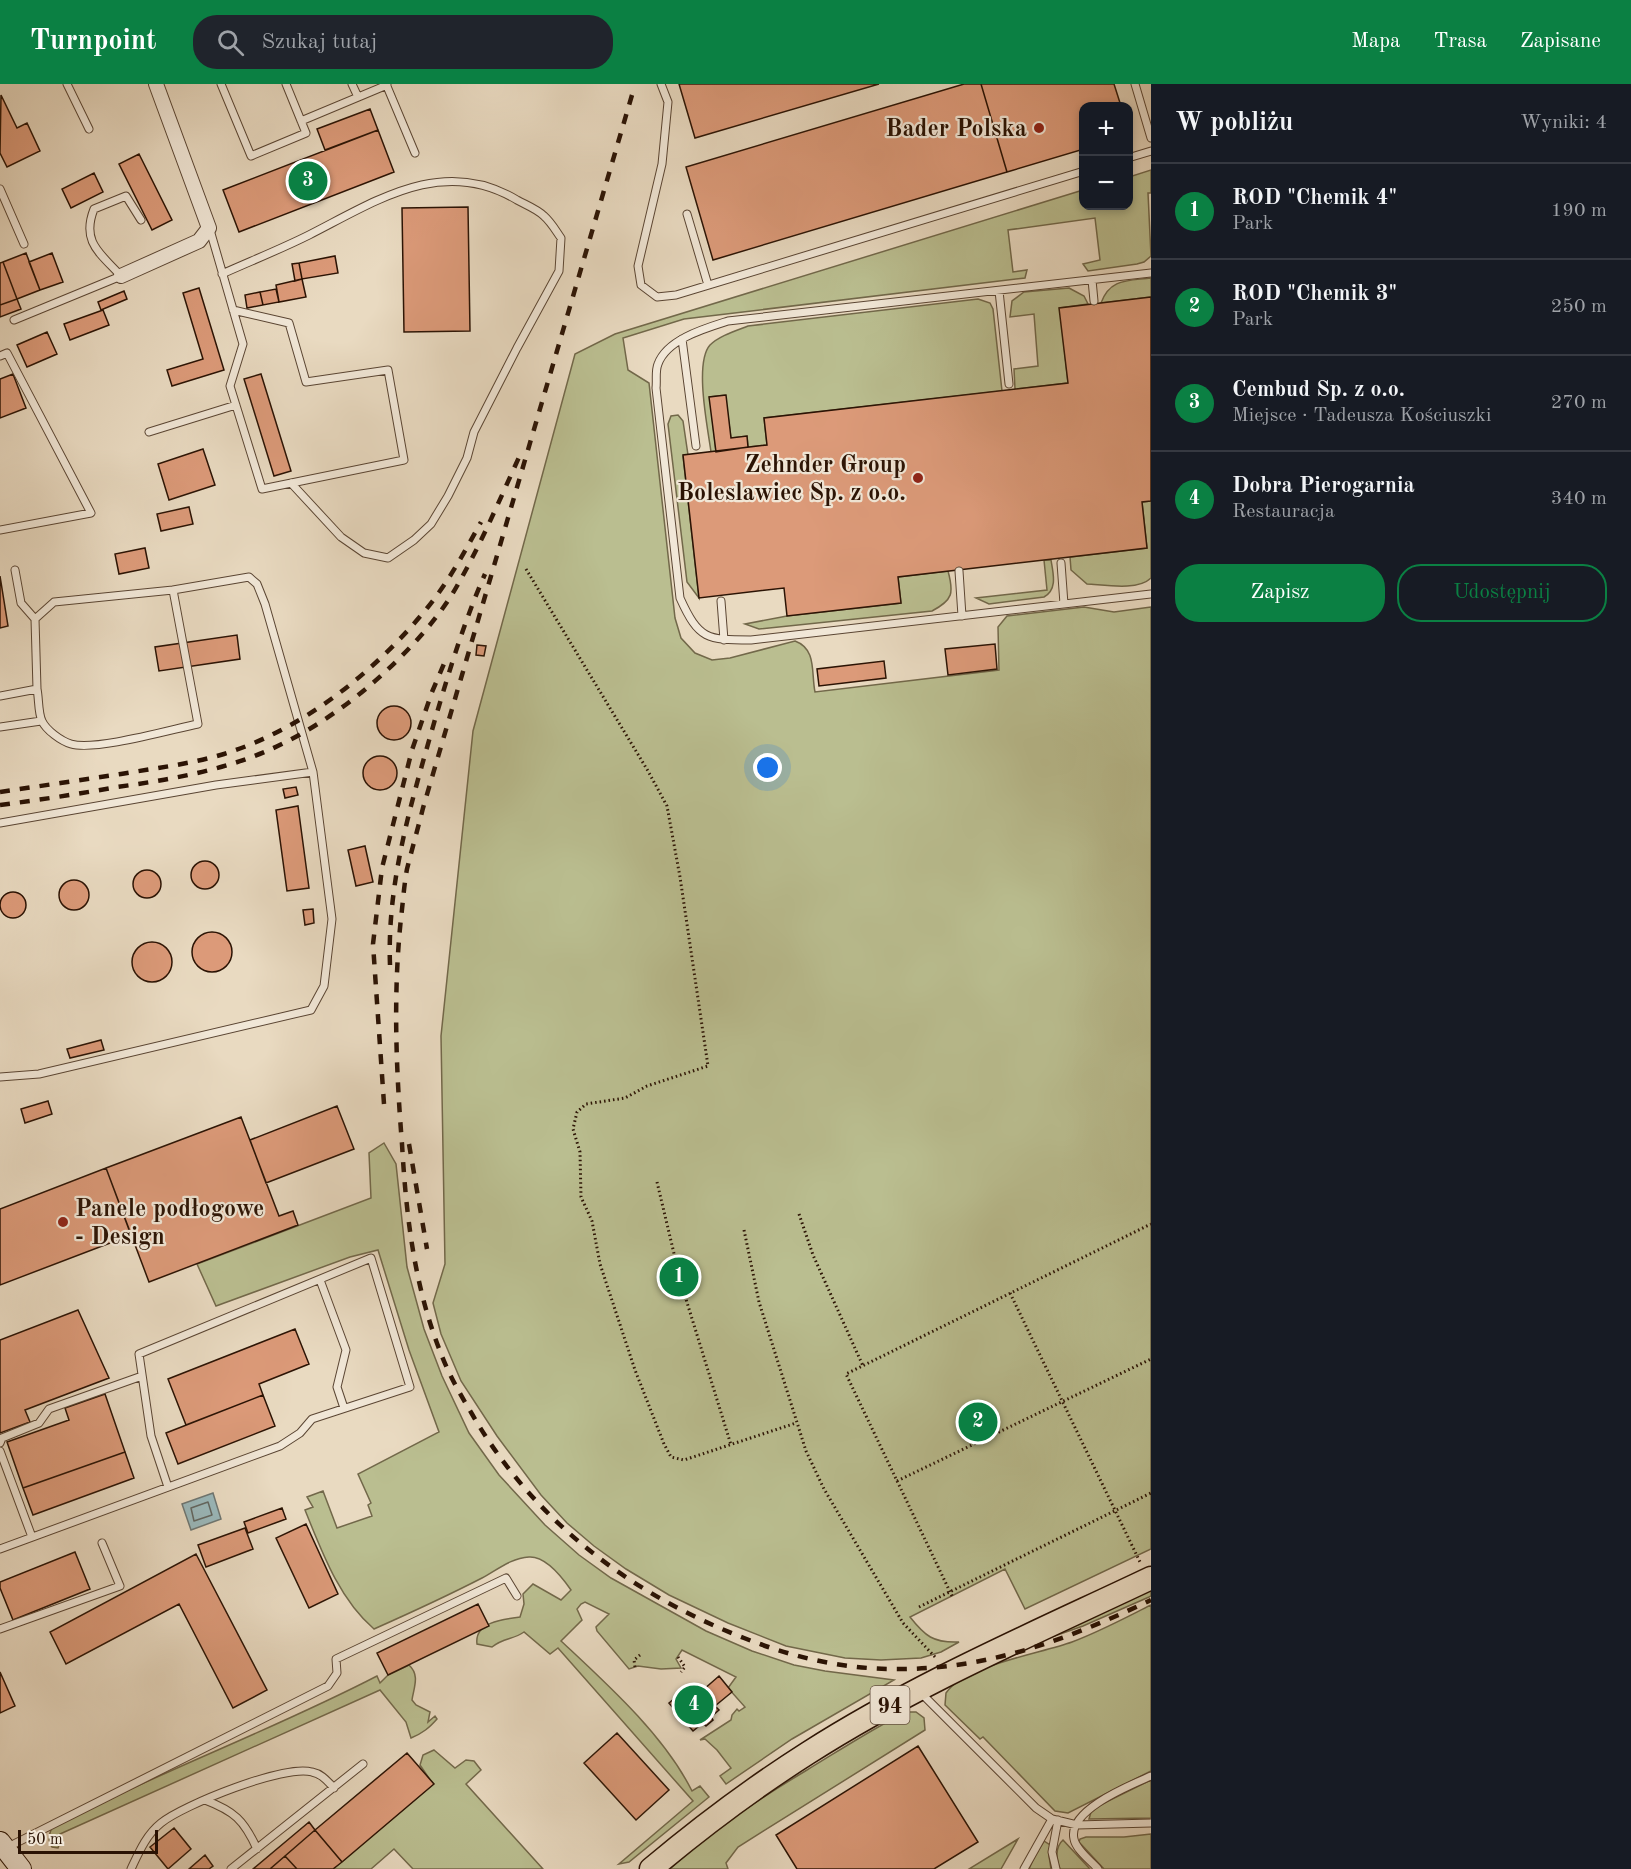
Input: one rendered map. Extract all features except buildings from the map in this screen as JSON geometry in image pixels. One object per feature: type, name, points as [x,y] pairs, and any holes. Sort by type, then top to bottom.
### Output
[{"type":"main road","name":"94","points":[[651,1869],[722,1812],[808,1753],[919,1690],[1147,1572]]},
{"type":"main road","points":[[3,1845],[21,1869]]},
{"type":"street","points":[[121,276],[199,241],[209,228],[156,84]]},
{"type":"lane","points":[[67,84],[89,129]]},
{"type":"lane","points":[[221,84],[251,156],[306,133],[286,84]]},
{"type":"lane","points":[[352,84],[358,97]]},
{"type":"lane","points":[[661,84],[668,102],[662,164],[638,266],[641,285],[657,297],[676,295],[1079,172]]},
{"type":"lane","points":[[1135,84],[1151,138]]},
{"type":"lane","points":[[301,121],[386,85],[415,153]]},
{"type":"lane","points":[[1133,156],[1151,151]]},
{"type":"lane","points":[[222,274],[308,236],[365,206],[433,182],[469,181],[500,189],[544,215],[561,238],[559,272],[474,432],[467,458],[448,496],[431,524],[414,540],[388,558],[364,553],[341,537],[291,483]]},
{"type":"lane","points":[[0,189],[24,244]]},
{"type":"lane","points":[[14,320],[121,276],[90,240],[89,222],[94,209],[126,196],[141,220]]},
{"type":"lane","points":[[687,214],[708,285]]},
{"type":"lane","points":[[209,228],[222,274],[243,344],[230,386],[262,489],[404,460],[388,370],[306,382],[289,323],[233,310]]},
{"type":"lane","points":[[1151,273],[728,321],[694,331],[671,346],[658,364],[656,388],[680,598],[691,621],[706,636],[724,640],[751,639],[1151,594]]},
{"type":"lane","points":[[1092,280],[1094,300]]},
{"type":"lane","points":[[999,291],[1009,384]]},
{"type":"lane","points":[[682,339],[696,446]]},
{"type":"lane","points":[[0,356],[7,354],[91,513],[0,530]]},
{"type":"lane","points":[[149,432],[236,405]]},
{"type":"lane","points":[[1061,563],[1065,604]]},
{"type":"lane","points":[[15,570],[21,603],[35,619],[41,721],[53,734],[70,744],[90,746],[198,724],[173,590]]},
{"type":"lane","points":[[959,571],[962,616]]},
{"type":"lane","points":[[0,1077],[39,1074],[311,1010],[324,986],[332,919],[313,772],[258,584],[249,577],[173,590],[54,602],[35,619]]},
{"type":"lane","points":[[721,601],[724,640]]},
{"type":"lane","points":[[0,696],[38,689]]},
{"type":"lane","points":[[0,727],[41,721]]},
{"type":"lane","points":[[0,823],[216,784],[313,772]]},
{"type":"lane","points":[[0,1549],[280,1446],[300,1433],[312,1419],[410,1387],[371,1258],[139,1354],[151,1436],[168,1487]]},
{"type":"lane","points":[[320,1280],[346,1350],[337,1387],[344,1408]]},
{"type":"lane","points":[[0,1443],[2,1438],[39,1423],[49,1409],[142,1376]]},
{"type":"lane","points":[[0,1451],[32,1537]]},
{"type":"lane","points":[[0,1628],[120,1586],[102,1543]]},
{"type":"lane","points":[[3,1845],[57,1821],[328,1686],[337,1673],[336,1659],[506,1578],[517,1596]]},
{"type":"lane","points":[[919,1690],[1036,1808],[1055,1820],[1077,1825],[1151,1823]]},
{"type":"lane","points":[[231,1869],[363,1764]]},
{"type":"lane","points":[[131,1869],[144,1841],[162,1822],[205,1800],[257,1780],[296,1771],[312,1771],[323,1777],[334,1788]]},
{"type":"lane","points":[[1098,1869],[1076,1845],[1074,1834],[1077,1825],[1085,1814],[1098,1803],[1151,1776]]},
{"type":"lane","points":[[205,1800],[227,1808],[242,1821],[257,1849]]},
{"type":"lane","points":[[1024,1869],[1055,1820]]},
{"type":"lane","points":[[1055,1820],[1052,1852],[1056,1869]]},
{"type":"path","points":[[526,569],[668,806],[708,1066],[647,1086],[625,1098],[586,1104],[577,1112],[573,1129],[580,1152],[581,1197],[592,1221],[600,1263],[635,1370],[671,1457],[684,1460],[796,1423]]},
{"type":"path","points":[[657,1182],[681,1283],[731,1445]]},
{"type":"path","points":[[799,1214],[813,1256],[863,1366]]},
{"type":"path","points":[[952,1596],[846,1374],[1151,1224]]},
{"type":"path","points":[[744,1230],[759,1302],[806,1451],[824,1489],[903,1623],[951,1674]]},
{"type":"path","points":[[1010,1292],[1062,1403],[1147,1572]]},
{"type":"path","points":[[897,1481],[1151,1359]]},
{"type":"path","points":[[919,1606],[1151,1493]]},
{"type":"path","points":[[635,1667],[634,1660],[640,1655]]},
{"type":"path","points":[[678,1657],[685,1667],[681,1672]]},
{"type":"green space","points":[[1151,170],[1151,193],[1148,193],[1151,256],[1144,262],[1088,271],[1083,264],[1100,260],[1095,218],[1008,230],[1013,272],[1027,270],[1025,278],[684,319],[623,338],[628,370],[649,383],[675,618],[681,638],[695,653],[712,660],[730,658],[795,641],[807,650],[810,656],[815,692],[999,670],[998,627],[1007,616],[1084,607],[1114,612],[1151,607],[1151,1549],[1025,1609],[1005,1569],[910,1617],[930,1637],[936,1640],[959,1642],[941,1652],[921,1658],[881,1660],[845,1658],[786,1646],[728,1623],[669,1595],[626,1569],[567,1523],[541,1495],[497,1436],[461,1381],[441,1334],[433,1303],[445,1264],[441,1036],[473,731],[575,354],[615,334],[1079,191],[1079,210],[1133,210],[1133,176]]},
{"type":"green space","points":[[1151,278],[1151,297],[1101,303],[1109,289],[1121,282]]},
{"type":"green space","points":[[1069,288],[1084,296],[1088,304],[1060,308],[1068,383],[1015,389],[1014,369],[1038,366],[1034,314],[1010,317],[1012,301],[1024,292]]},
{"type":"green space","points":[[978,299],[990,303],[993,309],[1002,391],[764,418],[767,445],[748,447],[747,436],[731,438],[725,395],[710,397],[716,452],[711,452],[702,381],[705,354],[710,345],[718,339],[748,326]]},
{"type":"green space","points":[[678,415],[683,421],[688,455],[683,456],[699,598],[687,582],[668,424],[671,416]]},
{"type":"green space","points":[[1151,501],[1151,578],[1138,585],[1130,586],[1087,584],[1071,570],[1070,557],[1147,548],[1142,502]]},
{"type":"green space","points":[[1044,560],[1051,560],[1054,580],[1051,590],[1044,597],[989,604],[976,598],[1047,590]]},
{"type":"green space","points":[[948,571],[951,585],[950,595],[944,603],[932,611],[759,629],[745,624],[787,616],[901,603],[898,577]]},
{"type":"green space","points":[[384,1143],[396,1164],[407,1267],[424,1329],[442,1376],[469,1433],[499,1475],[545,1525],[579,1555],[611,1578],[706,1631],[752,1651],[794,1665],[894,1680],[792,1739],[726,1784],[720,1776],[731,1768],[705,1739],[700,1740],[731,1720],[737,1709],[739,1711],[745,1707],[728,1688],[736,1677],[682,1650],[676,1659],[681,1668],[661,1669],[638,1666],[629,1669],[597,1631],[596,1627],[609,1614],[585,1602],[581,1604],[577,1609],[582,1620],[561,1641],[650,1730],[680,1770],[692,1791],[700,1786],[709,1797],[629,1862],[619,1864],[693,1801],[558,1648],[550,1654],[524,1632],[492,1647],[477,1644],[477,1637],[485,1626],[520,1617],[524,1604],[523,1594],[533,1584],[561,1600],[571,1590],[558,1574],[541,1560],[522,1558],[374,1629],[351,1604],[341,1589],[318,1542],[305,1510],[313,1507],[307,1497],[323,1491],[337,1528],[372,1516],[368,1505],[371,1503],[358,1474],[439,1432],[409,1350],[378,1250],[350,1257],[216,1306],[197,1264],[371,1198],[369,1153]]},
{"type":"green space","points":[[1151,1589],[1149,1597],[1083,1626],[1043,1640]]},
{"type":"green space","points":[[1151,1605],[1151,1771],[1068,1813],[1055,1811],[983,1737],[980,1739],[945,1705],[946,1693],[969,1675],[1072,1642]]},
{"type":"green space","points":[[409,1665],[415,1677],[412,1700],[416,1705],[430,1712],[428,1722],[435,1716],[437,1719],[415,1736],[411,1738],[406,1722],[380,1690],[60,1834],[61,1840],[58,1848],[50,1845],[49,1837],[52,1827],[377,1676],[380,1683],[388,1675]]},
{"type":"green space","points":[[906,1712],[916,1712],[924,1718],[925,1730],[738,1847],[726,1863],[728,1869],[670,1869],[702,1841],[753,1804]]},
{"type":"green space","points":[[434,1750],[455,1768],[466,1760],[474,1761],[481,1770],[466,1784],[543,1869],[413,1869],[394,1849],[371,1869],[333,1869],[433,1784],[420,1765],[423,1755]]},
{"type":"green space","points":[[1151,1780],[1151,1818],[1089,1819],[1091,1812],[1098,1806]]},
{"type":"green space","points":[[1151,1834],[1151,1869],[1104,1869],[1079,1842],[1080,1839],[1086,1837]]},
{"type":"green space","points":[[1018,1839],[1001,1869],[969,1869]]},
{"type":"green space","points":[[1063,1840],[1090,1869],[1060,1869],[1057,1854]]},
{"type":"green space","points":[[1044,1841],[1050,1845],[1051,1869],[1029,1869],[1035,1855]]},
{"type":"water","points":[[213,1493],[221,1519],[191,1530],[182,1504]]},
{"type":"railway","points":[[632,95],[423,808],[406,875],[398,946],[396,1031],[398,1087],[409,1223],[418,1275],[431,1326],[447,1367],[472,1414],[524,1488],[555,1520],[624,1576],[702,1620],[744,1638],[818,1661],[856,1667],[929,1668],[995,1658],[1027,1650],[1089,1627],[1151,1600]]},
{"type":"railway","points":[[0,805],[194,774],[267,751],[328,717],[371,685],[424,632],[442,610],[474,554],[520,455]]},
{"type":"railway","points":[[0,792],[173,766],[224,754],[282,729],[310,713],[362,675],[408,631],[443,587],[481,522]]},
{"type":"railway","points":[[390,965],[392,905],[408,817],[450,671],[485,574]]},
{"type":"railway","points":[[384,1104],[373,944],[382,868],[412,750],[446,659]]},
{"type":"railway","points":[[409,1144],[427,1249]]},
{"type":"place","name":"Bader Polska","points":[[1039,128]]},
{"type":"place","name":"Cembud Sp. z o.o.","points":[[308,181]]},
{"type":"place","name":"Zehnder Group Boleslawiec Sp. z o.o.","points":[[918,478]]},
{"type":"place","name":"Panele podłogowe - Design","points":[[63,1222]]},
{"type":"place","name":"ROD \"Chemik 4\"","points":[[679,1277]]},
{"type":"place","name":"ROD \"Chemik 3\"","points":[[978,1422]]},
{"type":"place","name":"Dobra Pierogarnia","points":[[694,1705]]}]
